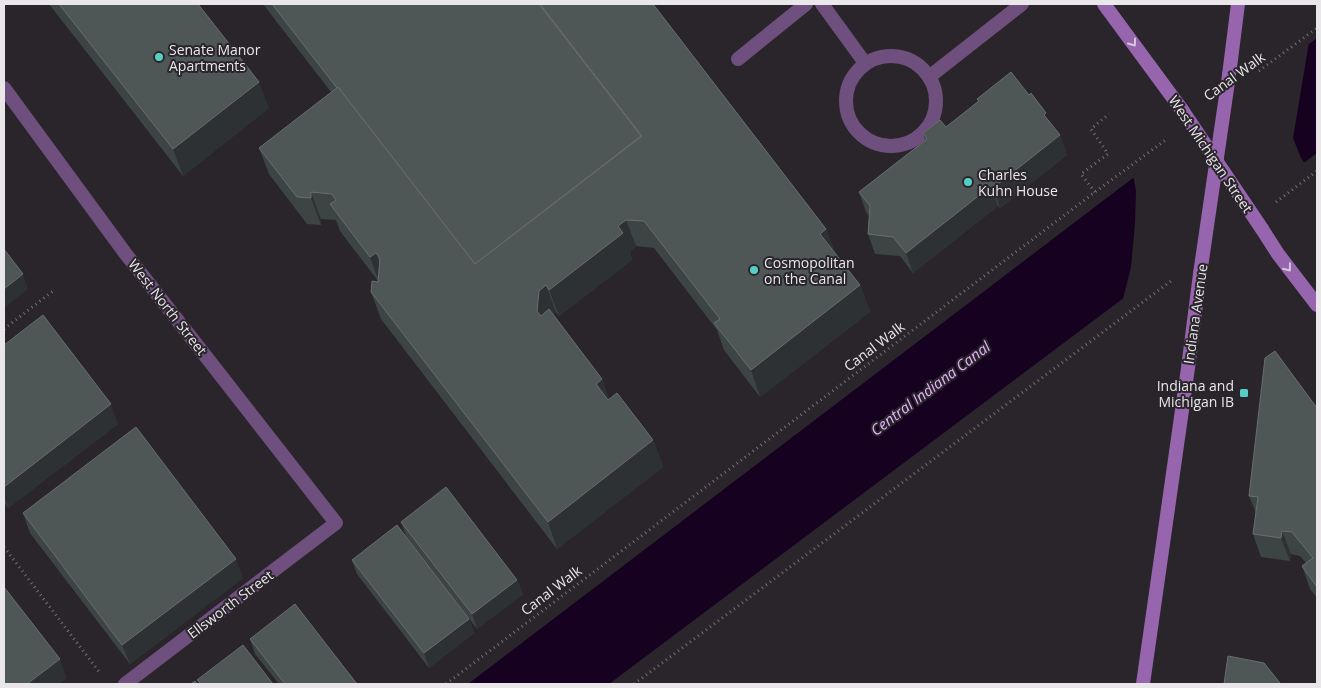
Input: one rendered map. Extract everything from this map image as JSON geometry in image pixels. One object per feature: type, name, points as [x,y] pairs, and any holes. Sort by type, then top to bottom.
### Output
[{"type":"main road","name":"West Michigan Street","points":[[1104,4],[1182,110],[1278,254],[1317,305]]},
{"type":"main road","name":"Indiana Avenue","points":[[1143,684],[1238,4]]},
{"type":"street","points":[[738,59],[806,4]]},
{"type":"street","points":[[822,4],[865,63]]},
{"type":"street","points":[[929,77],[1022,4]]},
{"type":"street","points":[[891,55],[906,58],[919,66],[929,77],[935,90],[936,104],[932,118],[925,130],[914,139],[902,144],[888,146],[874,143],[860,134],[851,122],[846,107],[846,92],[852,78],[865,63],[875,58],[891,55]]},
{"type":"street","name":"West North Street","points":[[4,88],[125,253],[336,523]]},
{"type":"street","name":"Ellsworth Street","points":[[124,684],[336,523]]},
{"type":"path","name":"Canal Walk","points":[[1254,75],[1317,28]]},
{"type":"path","points":[[1095,192],[1082,174],[1108,154],[1091,129],[1109,114]]},
{"type":"path","name":"Canal Walk","points":[[446,684],[1174,134]]},
{"type":"path","points":[[1270,207],[1317,171]]},
{"type":"path","points":[[634,684],[1174,278]]},
{"type":"path","points":[[4,329],[53,291]]},
{"type":"path","points":[[4,547],[103,677]]},
{"type":"water","name":"Central Indiana Canal","points":[[1317,38],[1317,153],[609,684],[468,684]]},
{"type":"pier","points":[[1309,42],[1293,138],[1306,165],[1122,303],[1131,267],[1135,223],[1136,191],[1133,175]]},
{"type":"building","name":"Senate Manor Apartments","points":[[59,4],[198,4],[259,82],[173,149]]},
{"type":"building","points":[[272,4],[539,4],[641,136],[475,264]]},
{"type":"building","name":"Cosmopolitan on the Canal","points":[[540,4],[653,4],[826,229],[820,234],[860,285],[751,370],[714,323],[720,319],[644,221],[626,220],[618,226],[623,233],[549,290],[546,285],[539,291],[537,311],[541,316],[549,309],[602,379],[596,384],[608,400],[617,393],[653,440],[548,522],[371,292],[372,281],[378,282],[380,258],[376,253],[370,257],[330,204],[336,200],[332,194],[311,192],[311,198],[297,197],[259,148],[338,87],[475,264],[642,136]]},
{"type":"building","name":"Charles Kuhn House","points":[[1011,72],[1029,95],[1031,93],[1046,113],[1044,115],[1060,135],[906,253],[893,237],[868,234],[870,206],[859,192],[927,139],[923,133],[940,120],[946,127]]},
{"type":"building","points":[[4,249],[23,274],[4,289]]},
{"type":"building","points":[[43,315],[111,404],[4,487],[4,345]]},
{"type":"building","points":[[1275,351],[1317,408],[1317,587],[1302,566],[1313,558],[1292,532],[1282,531],[1281,538],[1253,534],[1258,497],[1249,496],[1265,358]]},
{"type":"building","points":[[136,427],[236,559],[122,645],[23,513]]},
{"type":"building","points":[[446,487],[517,580],[472,614],[401,522]]},
{"type":"building","points":[[397,525],[469,619],[424,653],[352,560]]},
{"type":"building","points":[[4,587],[60,659],[27,684],[4,684]]},
{"type":"building","points":[[295,604],[357,684],[285,684],[250,639]]},
{"type":"building","points":[[243,645],[273,684],[201,684],[197,680]]},
{"type":"building","points":[[1228,656],[1264,663],[1280,683],[1224,684]]},
{"type":"place","name":"Senate Manor Apartments","points":[[159,57]]},
{"type":"place","name":"Charles Kuhn House","points":[[968,182]]},
{"type":"place","name":"Cosmopolitan on the Canal","points":[[754,270]]},
{"type":"place","name":"Indiana and Michigan IB","points":[[1244,393]]}]
